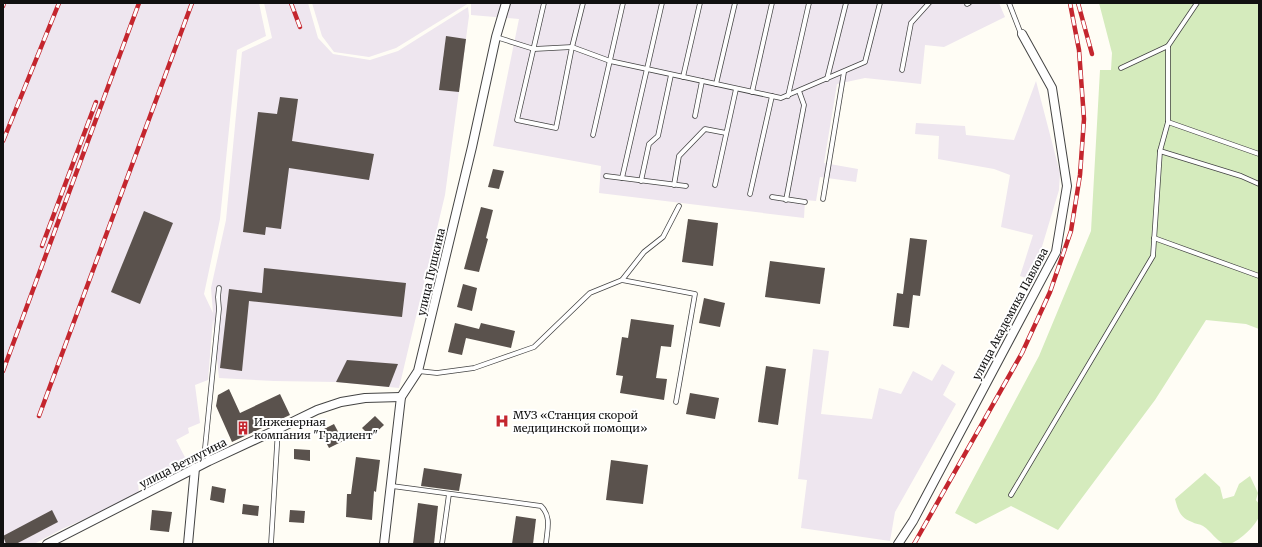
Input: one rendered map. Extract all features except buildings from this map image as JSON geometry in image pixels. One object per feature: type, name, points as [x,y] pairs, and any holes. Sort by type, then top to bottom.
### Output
[{"type":"street","name":"улица Пушкина","points":[[384,544],[392,486],[401,397],[418,371],[472,147],[496,37],[506,3]]},
{"type":"street","name":"улица Академика Павлова","points":[[898,544],[913,521],[1056,252],[1067,186],[1052,88],[1022,34]]},
{"type":"street","name":"улица Ветлугина","points":[[47,544],[209,461],[278,430],[317,410],[341,402],[365,398],[401,397]]},
{"type":"street","points":[[188,544],[195,468]]},
{"type":"lane","points":[[544,3],[517,120],[556,128],[572,47],[583,3]]},
{"type":"lane","points":[[593,135],[623,3]]},
{"type":"lane","points":[[622,178],[662,3]]},
{"type":"lane","points":[[683,77],[700,3]]},
{"type":"lane","points":[[716,84],[735,3]]},
{"type":"lane","points":[[752,92],[772,3]]},
{"type":"lane","points":[[788,96],[809,3]]},
{"type":"lane","points":[[827,79],[846,3]]},
{"type":"lane","points":[[496,37],[534,49],[572,47],[610,61],[782,98],[865,62],[880,3]]},
{"type":"lane","points":[[902,70],[911,24],[929,3]]},
{"type":"lane","points":[[1009,3],[1022,34]]},
{"type":"lane","points":[[1120,68],[1168,46],[1197,3]]},
{"type":"lane","points":[[1011,495],[1153,256],[1160,151],[1168,122],[1168,46]]},
{"type":"lane","points":[[823,199],[844,72]]},
{"type":"lane","points":[[641,181],[649,144],[658,136],[671,75]]},
{"type":"lane","points":[[695,116],[702,81]]},
{"type":"lane","points":[[714,184],[736,89]]},
{"type":"lane","points":[[786,200],[804,105],[799,91]]},
{"type":"lane","points":[[750,194],[772,96]]},
{"type":"lane","points":[[1168,122],[1259,154]]},
{"type":"lane","points":[[674,185],[679,156],[684,150],[705,129],[726,133]]},
{"type":"lane","points":[[1160,151],[1241,176],[1259,184]]},
{"type":"lane","points":[[606,176],[686,186]]},
{"type":"lane","points":[[772,198],[805,202]]},
{"type":"lane","points":[[418,371],[437,373],[474,368],[534,346],[590,293],[622,280],[644,252],[663,237],[679,206]]},
{"type":"lane","points":[[1154,238],[1259,276]]},
{"type":"lane","points":[[622,280],[694,294],[676,402]]},
{"type":"lane","points":[[209,461],[205,448],[219,309],[219,288]]},
{"type":"lane","points":[[271,544],[278,430]]},
{"type":"lane","points":[[392,486],[541,506],[546,511],[548,516],[546,544]]},
{"type":"lane","points":[[442,544],[449,494]]},
{"type":"shaded area","points":[[3,3],[259,3],[266,36],[237,50],[220,219],[204,294],[213,313],[211,288],[226,220],[242,52],[272,38],[264,3],[308,3],[318,38],[333,54],[370,60],[398,51],[468,7],[469,16],[445,195],[399,388],[336,382],[219,378],[213,319],[208,380],[195,385],[200,423],[188,428],[189,433],[176,440],[189,465],[157,482],[154,475],[138,483],[139,493],[121,503],[62,529],[34,544],[3,544]]},
{"type":"shaded area","points":[[312,3],[469,3],[396,48],[369,57],[334,52],[322,36]]},
{"type":"shaded area","points":[[471,3],[999,3],[1005,17],[944,47],[925,45],[921,84],[865,78],[837,84],[824,163],[858,169],[856,182],[820,177],[816,201],[805,200],[804,218],[599,193],[601,166],[493,146],[519,19],[471,15]]},
{"type":"shaded area","points":[[1036,81],[1060,173],[1059,190],[1032,280],[1020,276],[1033,235],[1001,227],[1010,175],[994,169],[938,159],[939,136],[915,134],[916,123],[965,126],[966,135],[1014,140]]},
{"type":"shaded area","points":[[813,349],[829,351],[821,414],[872,419],[879,388],[901,394],[913,371],[932,381],[942,364],[955,372],[943,395],[956,404],[895,512],[890,541],[801,528],[807,480],[798,479]]},
{"type":"green space","points":[[1099,3],[1259,3],[1259,329],[1246,324],[1206,320],[1155,400],[1058,530],[1011,506],[976,524],[955,513],[1039,356],[1091,231],[1100,70],[1111,70],[1112,53]]},
{"type":"green space","points":[[1205,473],[1220,487],[1223,499],[1234,496],[1239,484],[1250,476],[1258,493],[1256,500],[1259,504],[1259,516],[1257,520],[1250,530],[1239,539],[1229,544],[1219,541],[1209,530],[1182,516],[1177,507],[1175,499]]},
{"type":"railway","points":[[3,141],[59,3]]},
{"type":"railway","points":[[3,371],[139,3]]},
{"type":"railway","points":[[39,416],[192,3]]},
{"type":"railway","points":[[291,3],[300,27]]},
{"type":"railway","points":[[914,544],[1022,353],[1050,292],[1071,231],[1080,175],[1084,119],[1079,50],[1070,3]]},
{"type":"railway","points":[[1078,3],[1092,54]]},
{"type":"railway","points":[[42,246],[96,102]]},
{"type":"place","name":"МУЗ «Станция скорой медицинской помощи»","points":[[502,421]]},
{"type":"place","name":"Инженерная компания \"Градиент\"","points":[[243,428]]}]
